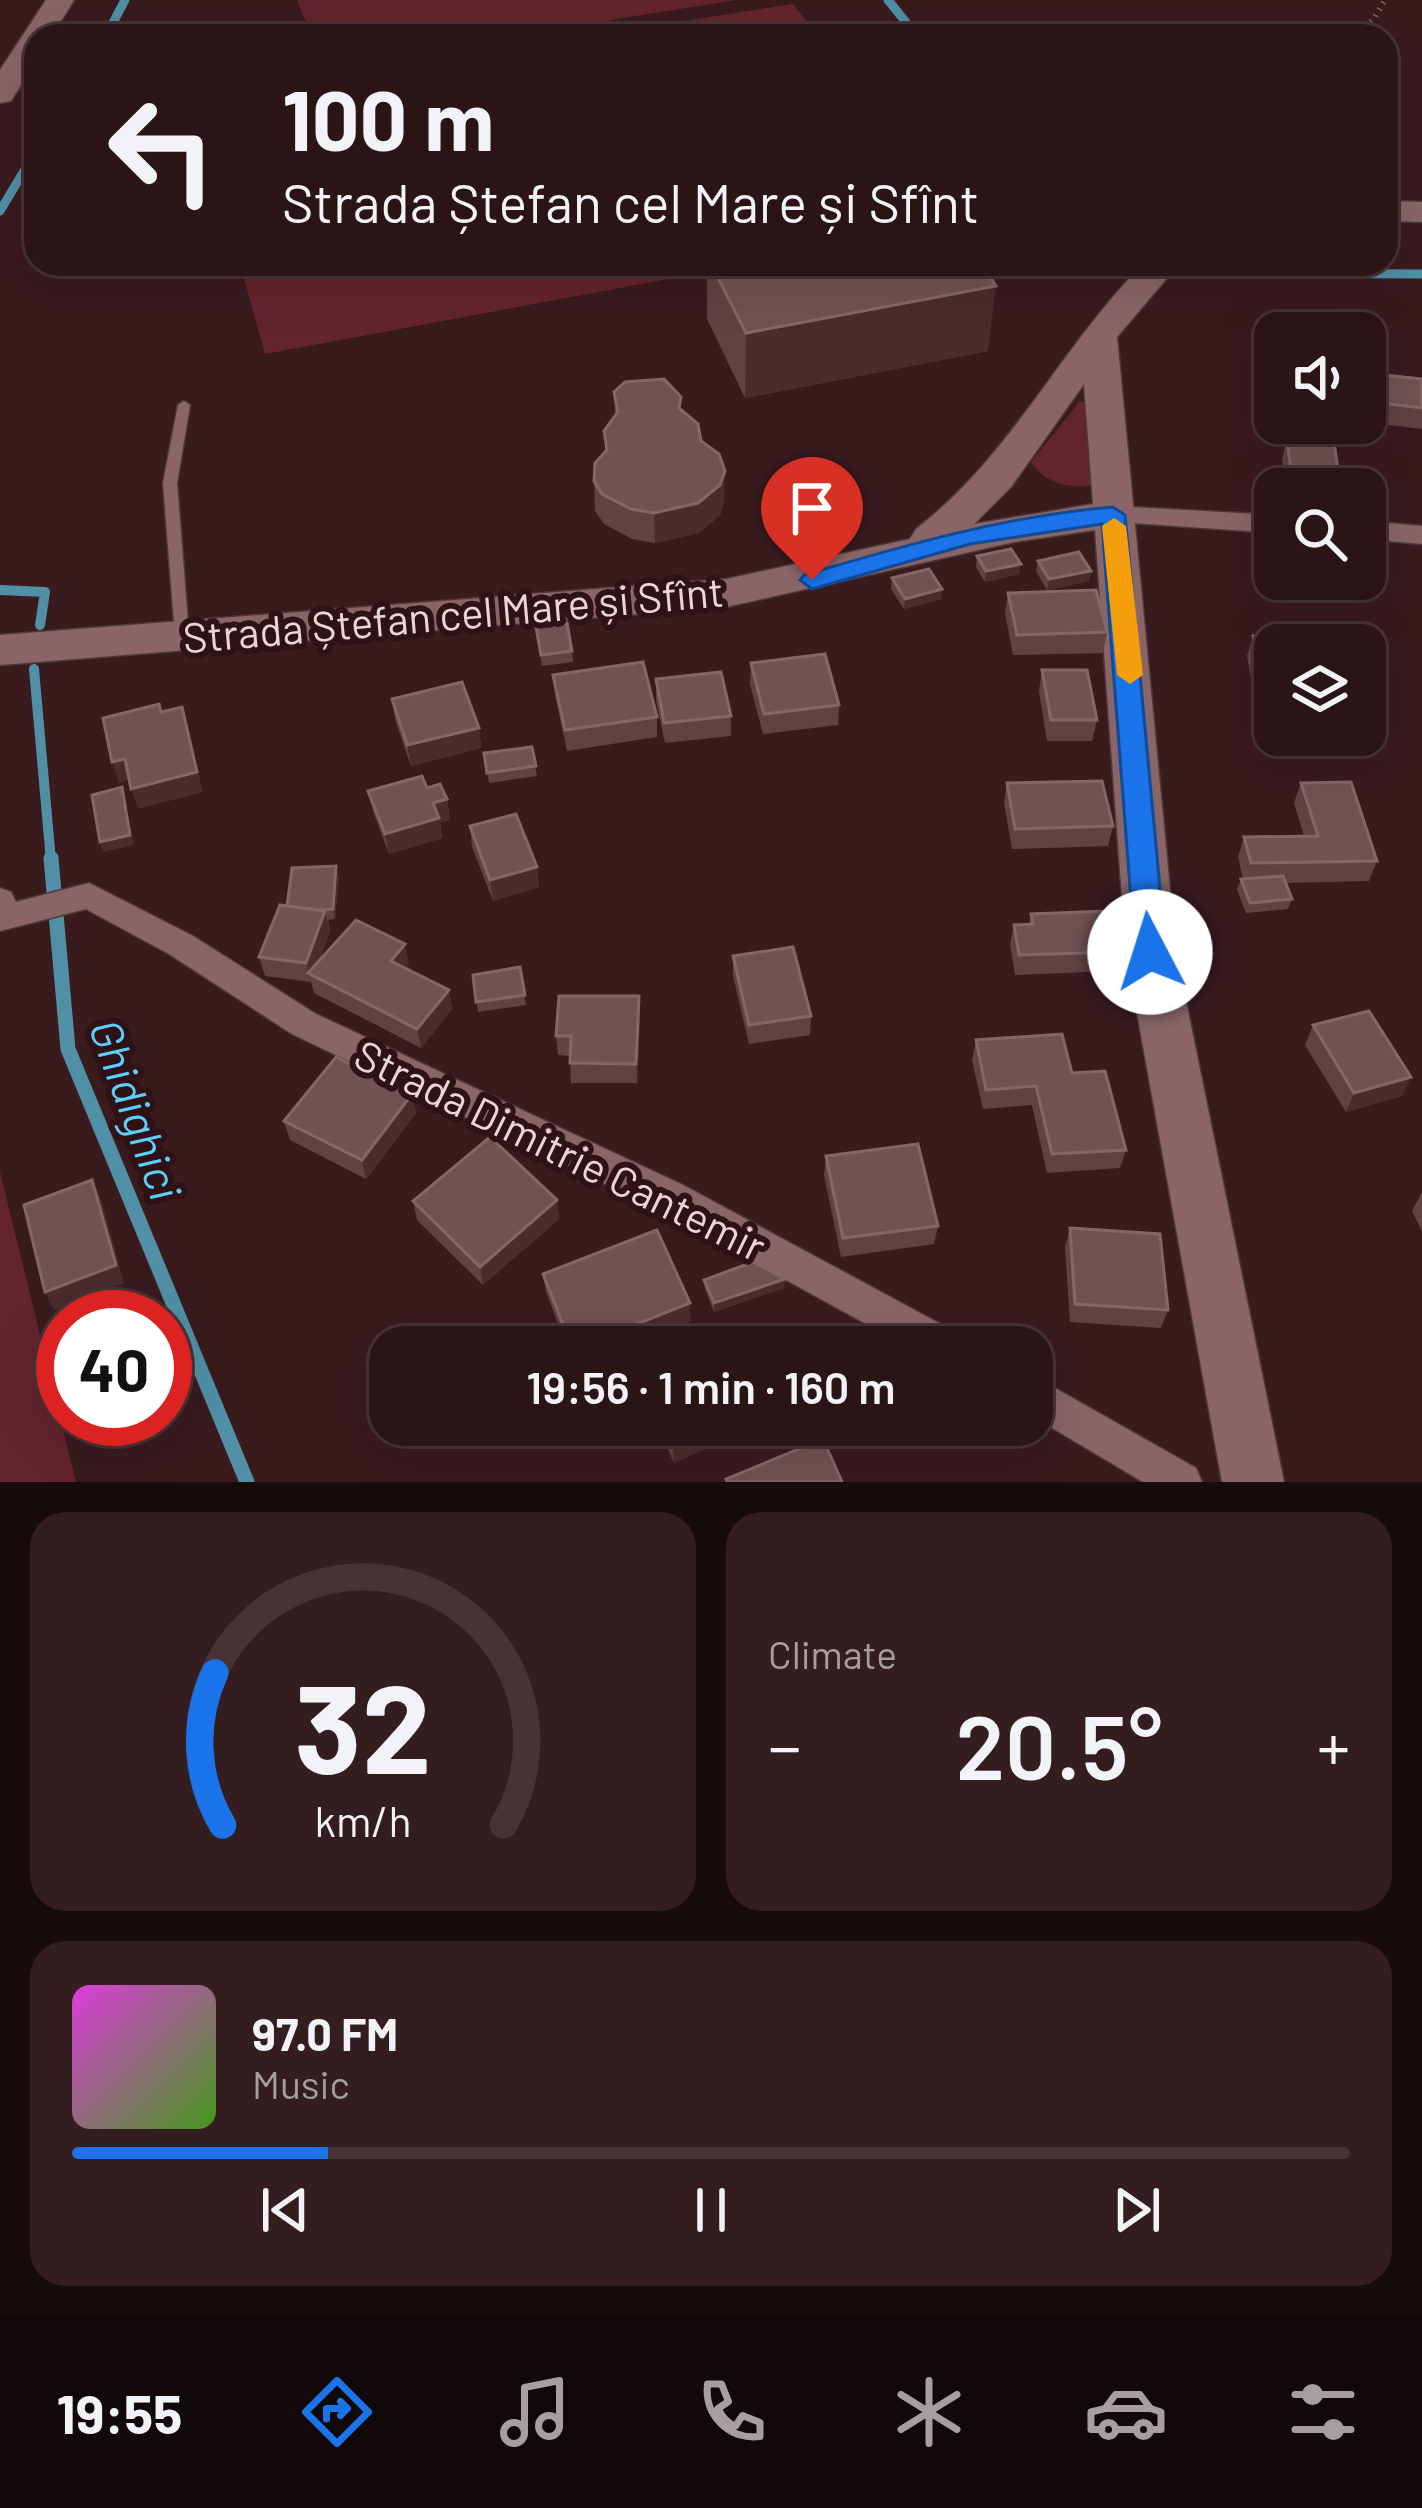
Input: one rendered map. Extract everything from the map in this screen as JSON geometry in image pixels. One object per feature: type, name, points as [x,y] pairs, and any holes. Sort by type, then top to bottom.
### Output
[{"type":"street","points":[[0,94],[24,56]]},
{"type":"street","points":[[912,549],[962,517],[998,476],[1150,276]]},
{"type":"street","points":[[1099,338],[1150,952],[1253,1482]]},
{"type":"street","points":[[1113,515],[1254,523]]},
{"type":"street","name":"Strada Ștefan cel Mare și Sfînt","points":[[0,650],[726,593],[812,580],[912,549],[1051,520],[1113,515]]},
{"type":"street","points":[[1386,532],[1422,535]]},
{"type":"street","name":"Strada Dimitrie Cantemir","points":[[7,913],[85,898],[181,945],[304,1024],[670,1197],[906,1326]]},
{"type":"street","points":[[1053,1406],[1182,1482]]},
{"type":"lane","points":[[182,635],[170,483],[184,405]]},
{"type":"shaded area","points":[[297,0],[736,0],[586,24],[307,24]]},
{"type":"shaded area","points":[[793,4],[809,24],[665,24]]},
{"type":"shaded area","points":[[243,276],[684,276],[265,354]]},
{"type":"shaded area","points":[[1080,401],[1087,403],[1096,484],[1060,484],[1031,462]]},
{"type":"shaded area","points":[[0,1172],[36,1319],[36,1446],[67,1446],[76,1482],[0,1482]]},
{"type":"building","points":[[717,276],[990,276],[996,286],[746,333]]},
{"type":"building","points":[[1386,375],[1422,379],[1422,408],[1386,404]]},
{"type":"building","points":[[664,379],[681,397],[679,408],[698,424],[701,441],[719,454],[725,471],[720,485],[698,503],[654,513],[631,509],[602,494],[594,481],[595,463],[607,450],[604,431],[618,412],[614,392],[625,382]]},
{"type":"building","points":[[1288,444],[1334,444],[1338,468],[1291,468]]},
{"type":"building","points":[[1011,549],[1021,564],[986,571],[977,556]]},
{"type":"building","points":[[1079,552],[1091,571],[1049,579],[1038,561]]},
{"type":"building","points":[[929,569],[942,589],[905,599],[892,578]]},
{"type":"building","points":[[1096,590],[1107,632],[1017,635],[1008,593]]},
{"type":"building","points":[[567,623],[572,651],[541,655],[536,627]]},
{"type":"building","points":[[825,654],[839,705],[764,714],[751,663]]},
{"type":"building","points":[[643,662],[657,717],[565,730],[553,675]]},
{"type":"building","points":[[1042,670],[1087,670],[1097,720],[1051,720]]},
{"type":"building","points":[[721,672],[731,716],[664,723],[656,679]]},
{"type":"building","points":[[462,682],[479,728],[407,745],[392,699]]},
{"type":"building","points":[[159,704],[161,712],[182,707],[197,772],[131,789],[125,759],[112,762],[103,718]]},
{"type":"building","points":[[532,747],[536,766],[487,773],[484,753]]},
{"type":"building","points":[[422,776],[427,788],[440,784],[447,799],[433,803],[439,818],[385,834],[368,791]]},
{"type":"building","points":[[1102,781],[1113,826],[1015,829],[1007,783]]},
{"type":"building","points":[[1351,782],[1377,861],[1251,863],[1244,837],[1318,836],[1301,783]]},
{"type":"building","points":[[122,787],[130,835],[100,842],[92,795]]},
{"type":"building","points":[[516,814],[537,867],[490,880],[470,826]]},
{"type":"building","points":[[336,866],[333,909],[287,906],[292,868]]},
{"type":"building","points":[[1283,876],[1292,899],[1250,903],[1241,879]]},
{"type":"building","points":[[280,905],[325,911],[306,963],[259,957]]},
{"type":"building","points":[[1107,911],[1116,952],[1019,955],[1014,925],[1033,924],[1031,914]]},
{"type":"building","points":[[356,920],[405,944],[391,961],[449,990],[417,1029],[308,973]]},
{"type":"building","points":[[793,947],[811,1016],[749,1025],[733,956]]},
{"type":"building","points":[[520,967],[525,995],[476,1002],[473,975]]},
{"type":"building","points":[[559,996],[639,996],[636,1064],[570,1063],[571,1036],[556,1036]]},
{"type":"building","points":[[1369,1011],[1411,1077],[1354,1093],[1313,1025]]},
{"type":"building","points":[[1062,1034],[1072,1073],[1105,1071],[1126,1150],[1052,1154],[1036,1086],[986,1090],[976,1040]]},
{"type":"building","points":[[336,1057],[412,1094],[362,1160],[284,1121]]},
{"type":"building","points":[[490,1137],[557,1200],[480,1267],[413,1201]]},
{"type":"building","points":[[918,1144],[938,1226],[843,1238],[826,1156]]},
{"type":"building","points":[[92,1180],[116,1265],[45,1290],[24,1205]]},
{"type":"building","points":[[1070,1228],[1160,1234],[1168,1310],[1075,1304]]},
{"type":"building","points":[[657,1230],[690,1303],[632,1326],[564,1326],[543,1274]]},
{"type":"building","points":[[753,1262],[785,1279],[714,1303],[704,1280]]},
{"type":"building","points":[[806,1446],[826,1446],[842,1482],[727,1482]]},
{"type":"waterway","name":"Ghidighici","points":[[112,24],[125,0]]},
{"type":"waterway","points":[[888,0],[907,24]]},
{"type":"waterway","name":"Ghidighici","points":[[0,211],[24,171]]},
{"type":"waterway","points":[[1398,274],[1422,274]]},
{"type":"waterway","name":"Ghidighici","points":[[0,590],[45,592],[40,625]]},
{"type":"waterway","name":"Ghidighici","points":[[34,669],[51,861]]},
{"type":"waterway","name":"Ghidighici","points":[[51,858],[68,1049],[247,1482]]},
{"type":"slow traffic","points":[[1114,526],[1130,675]]},
{"type":"route","points":[[812,580],[969,536],[1051,520],[1113,515],[1130,669],[1150,952]]}]
